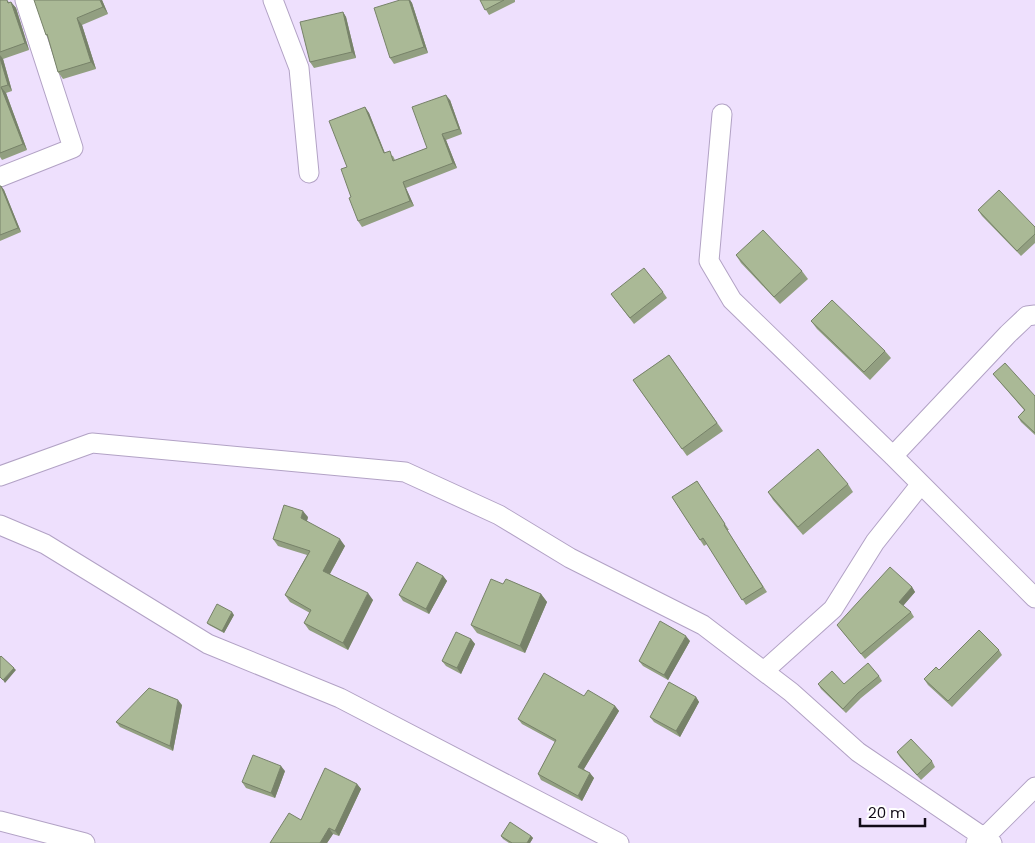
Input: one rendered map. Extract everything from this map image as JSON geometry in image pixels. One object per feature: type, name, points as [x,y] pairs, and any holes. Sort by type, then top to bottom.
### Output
[{"type":"street","points":[[0,177],[73,148],[25,0]]},
{"type":"street","points":[[273,0],[299,68],[309,173]]},
{"type":"street","points":[[722,114],[709,261],[732,300],[893,456],[1035,598]]},
{"type":"street","points":[[893,456],[1008,334],[1027,316],[1035,315]]},
{"type":"street","points":[[0,476],[92,443],[405,472],[499,515],[570,558],[703,625],[791,692],[858,752],[984,841],[1035,787]]},
{"type":"street","points":[[764,671],[833,609],[875,542],[921,484]]},
{"type":"street","points":[[0,525],[45,544],[208,644],[340,698],[619,843]]},
{"type":"street","points":[[0,821],[85,843]]},
{"type":"building","points":[[0,0],[7,0],[8,3],[11,2],[25,43],[0,52]]},
{"type":"building","points":[[34,0],[100,0],[103,7],[77,18],[91,62],[58,72],[47,34]]},
{"type":"building","points":[[400,0],[409,0],[424,47],[390,58],[374,8]]},
{"type":"building","points":[[480,0],[504,0],[485,10]]},
{"type":"building","points":[[343,12],[352,52],[310,62],[300,22]]},
{"type":"building","points":[[0,58],[8,85],[1,87],[23,144],[0,153]]},
{"type":"building","points":[[446,95],[459,129],[442,134],[453,163],[403,182],[410,201],[358,221],[341,169],[347,167],[329,121],[365,107],[384,153],[390,151],[393,161],[427,148],[412,107]]},
{"type":"building","points":[[0,186],[18,228],[0,235]]},
{"type":"building","points":[[999,190],[1035,227],[1035,234],[1017,251],[978,210]]},
{"type":"building","points":[[763,230],[802,271],[774,297],[736,255]]},
{"type":"building","points":[[644,268],[663,292],[630,318],[611,294]]},
{"type":"building","points":[[832,300],[885,351],[864,372],[811,321]]},
{"type":"building","points":[[669,355],[717,423],[682,449],[633,380]]},
{"type":"building","points":[[1005,363],[1035,396],[1035,433],[1018,417],[1025,410],[993,374]]},
{"type":"building","points":[[818,449],[848,484],[798,527],[768,492]]},
{"type":"building","points":[[697,481],[763,587],[742,600],[703,538],[700,540],[672,497]]},
{"type":"building","points":[[284,505],[303,511],[301,518],[340,539],[323,571],[368,593],[343,643],[304,623],[311,610],[285,595],[310,551],[273,539]]},
{"type":"building","points":[[417,562],[443,576],[426,609],[399,595]]},
{"type":"building","points":[[890,567],[912,587],[899,602],[911,612],[861,654],[837,625]]},
{"type":"building","points":[[491,579],[503,584],[506,579],[541,594],[520,646],[471,625]]},
{"type":"building","points":[[217,604],[232,612],[222,631],[207,623]]},
{"type":"building","points":[[660,621],[686,636],[664,675],[639,661]]},
{"type":"building","points":[[979,630],[999,650],[948,701],[924,679],[936,667],[939,670]]},
{"type":"building","points":[[456,632],[471,639],[457,668],[442,661]]},
{"type":"building","points":[[1,656],[14,668],[3,680],[0,677]]},
{"type":"building","points":[[868,663],[879,676],[858,693],[843,709],[818,684],[832,671],[844,684]]},
{"type":"building","points":[[544,673],[584,696],[588,690],[615,706],[578,767],[590,773],[578,796],[538,774],[556,740],[518,719]]},
{"type":"building","points":[[669,682],[696,697],[676,731],[650,717]]},
{"type":"building","points":[[149,688],[178,700],[170,746],[116,722]]},
{"type":"building","points":[[911,739],[932,761],[917,775],[897,752]]},
{"type":"building","points":[[253,755],[281,766],[271,793],[242,782]]},
{"type":"building","points":[[325,768],[357,784],[335,831],[329,828],[320,843],[270,843],[289,813],[301,820]]},
{"type":"building","points":[[510,822],[531,836],[527,843],[512,843],[501,836]]}]
